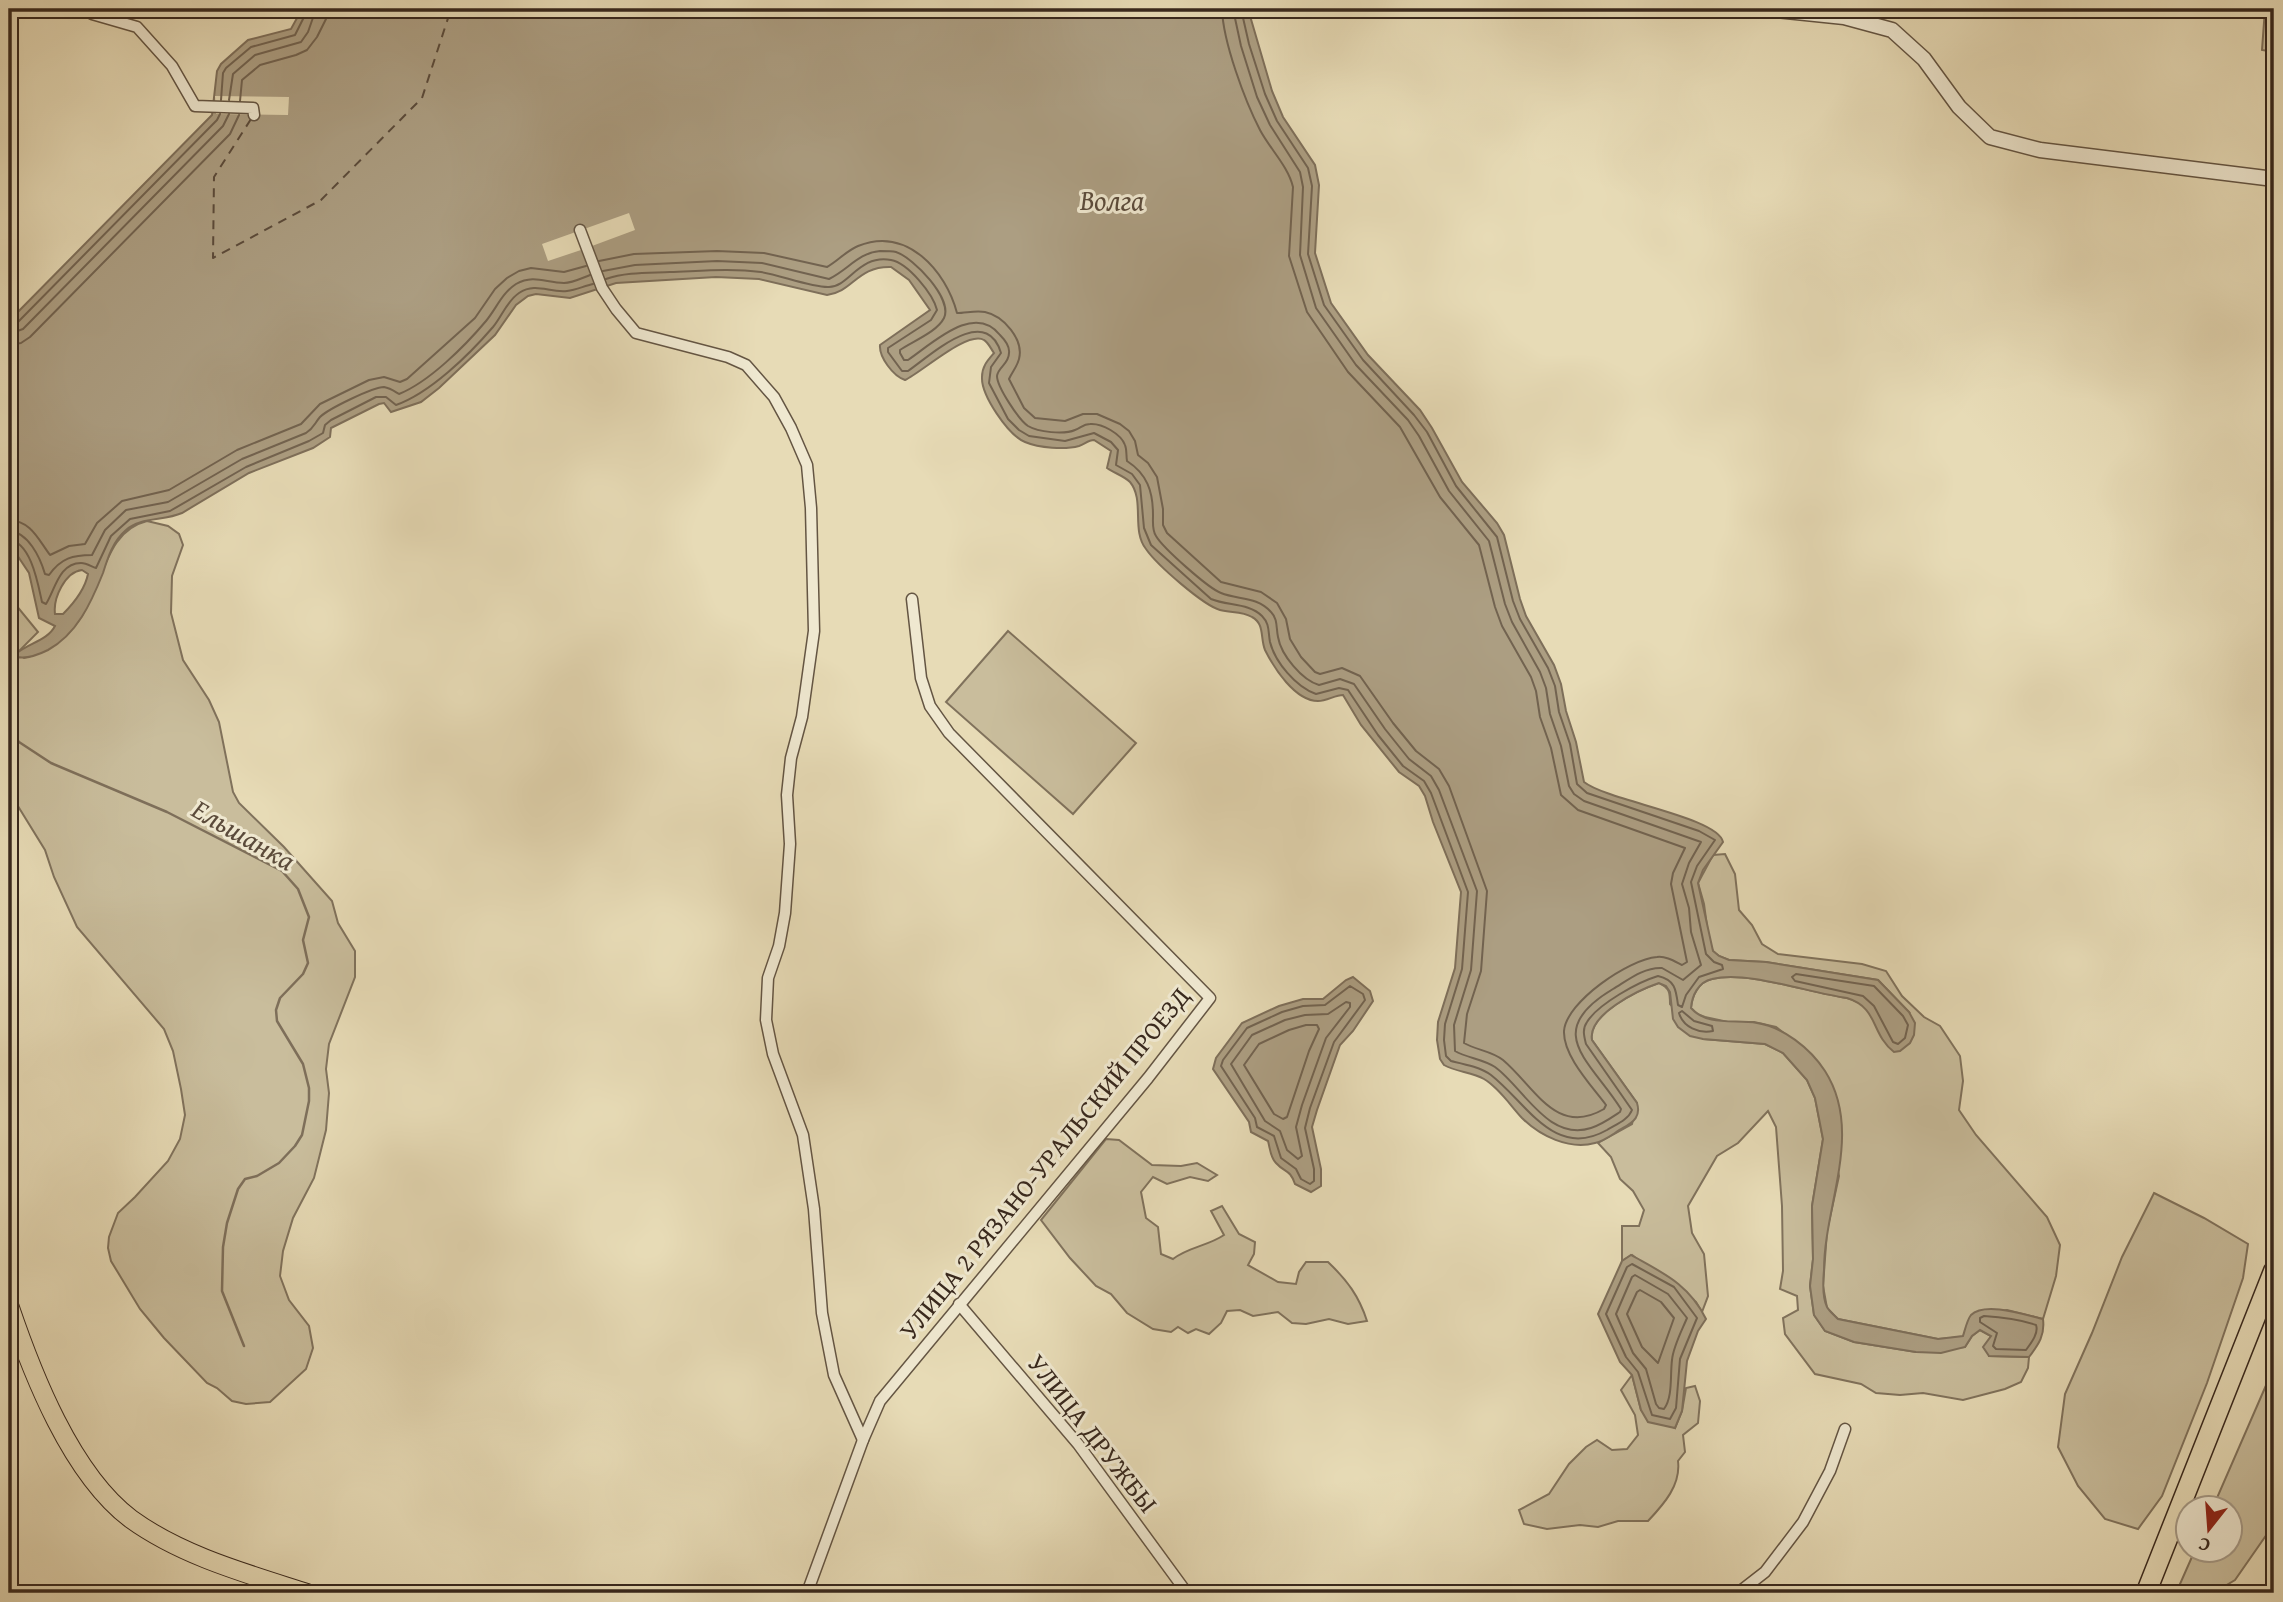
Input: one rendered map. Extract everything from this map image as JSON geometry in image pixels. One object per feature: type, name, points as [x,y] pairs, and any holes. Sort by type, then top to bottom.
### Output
[{"type":"highway","points":[[2146,1593],[2274,1269]]},
{"type":"main road","points":[[9,1305],[28,1362],[76,1455],[103,1491],[131,1519],[174,1544],[241,1571],[307,1593]]},
{"type":"street","points":[[87,9],[92,14],[137,27],[172,66],[195,106],[253,108],[254,115]]},
{"type":"street","points":[[1765,9],[1845,13],[1892,30],[1924,59],[1959,107],[1990,137],[2040,150],[2274,179]]},
{"type":"street","points":[[580,230],[602,288],[636,333],[727,357],[746,365],[774,397],[807,465],[811,508],[814,631],[803,717],[791,758],[787,795],[790,844],[785,913],[779,946],[768,978],[766,1020],[773,1054],[803,1135],[814,1209],[822,1313],[834,1375],[863,1440]]},
{"type":"street","name":"УЛИЦА 2 РЯЗАНО-УРАЛЬСКИЙ ПРОЕЗД","points":[[807,1593],[880,1401],[1148,1078],[1210,998],[949,733],[930,706],[921,678],[912,599]]},
{"type":"street","name":"УЛИЦА ДРУЖБЫ","points":[[959,1304],[1077,1444],[1187,1593]]},
{"type":"street","points":[[1738,1593],[1765,1572],[1802,1522],[1830,1471],[1845,1429]]},
{"type":"shaded area","points":[[2265,9],[2274,9],[2274,52],[2262,50]]},
{"type":"shaded area","points":[[147,521],[168,526],[179,534],[183,545],[172,576],[171,613],[183,660],[209,700],[219,722],[233,792],[239,803],[284,847],[332,901],[338,923],[355,951],[355,977],[329,1044],[326,1069],[329,1093],[326,1130],[314,1178],[293,1218],[283,1251],[280,1276],[289,1300],[309,1326],[313,1348],[306,1369],[270,1402],[246,1404],[232,1401],[207,1383],[140,1309],[111,1261],[109,1237],[118,1213],[168,1161],[180,1139],[185,1115],[173,1051],[164,1029],[77,927],[45,850],[16,803],[9,798],[9,645],[16,605],[38,632],[17,653],[24,658],[52,646],[72,629],[86,608],[115,546],[128,530]]},
{"type":"shaded area","points":[[1008,631],[1136,743],[1073,814],[946,702]]},
{"type":"shaded area","points":[[1725,854],[1735,874],[1739,910],[1752,925],[1762,944],[1778,954],[1862,964],[1886,971],[1902,996],[1924,1017],[1940,1026],[1960,1056],[1963,1081],[1959,1110],[1976,1135],[2047,1217],[2060,1245],[2056,1276],[2043,1319],[2007,1310],[1971,1316],[1963,1337],[1938,1339],[1838,1319],[1827,1308],[1823,1286],[1827,1231],[1839,1176],[1811,1054],[1776,1027],[1754,1022],[1728,1022],[1697,1014],[1691,1008],[1693,999],[1699,986],[1707,981],[1743,977],[1847,998],[1862,1005],[1872,1018],[1909,1012],[1878,980],[1766,962],[1729,960],[1713,951],[1698,883],[1713,855]]},
{"type":"shaded area","points":[[1659,983],[1669,991],[1670,1004],[1703,1039],[1765,1044],[1783,1053],[1807,1080],[1815,1098],[1823,1139],[1812,1206],[1813,1259],[1810,1286],[1814,1315],[1825,1331],[1854,1342],[1916,1352],[1965,1347],[1980,1330],[1991,1336],[1989,1356],[2029,1357],[2028,1368],[2021,1382],[1963,1400],[1923,1393],[1876,1393],[1861,1384],[1815,1374],[1785,1334],[1783,1318],[1798,1310],[1797,1296],[1780,1289],[1783,1271],[1782,1206],[1776,1127],[1768,1111],[1738,1143],[1717,1156],[1688,1206],[1692,1233],[1704,1254],[1708,1296],[1702,1312],[1696,1302],[1632,1255],[1622,1261],[1622,1226],[1639,1226],[1644,1210],[1633,1191],[1620,1179],[1611,1157],[1598,1143],[1632,1124],[1637,1103],[1592,1040],[1593,1031],[1597,1022],[1616,1005]]},
{"type":"shaded area","points":[[1106,1139],[1119,1140],[1152,1165],[1181,1166],[1197,1163],[1217,1175],[1208,1181],[1190,1177],[1167,1184],[1153,1177],[1141,1192],[1146,1218],[1158,1227],[1161,1254],[1173,1259],[1224,1235],[1211,1211],[1222,1206],[1239,1234],[1255,1242],[1254,1254],[1248,1265],[1278,1282],[1296,1284],[1299,1272],[1306,1262],[1328,1262],[1352,1289],[1367,1321],[1348,1324],[1329,1319],[1306,1324],[1292,1323],[1278,1312],[1253,1316],[1240,1310],[1227,1311],[1221,1323],[1209,1334],[1196,1329],[1188,1333],[1178,1327],[1171,1332],[1153,1329],[1127,1313],[1111,1294],[1096,1286],[1070,1258],[1041,1220]]},
{"type":"shaded area","points":[[2154,1193],[2248,1244],[2243,1278],[2207,1383],[2162,1496],[2138,1529],[2105,1519],[2078,1486],[2058,1447],[2065,1394],[2122,1257]]},
{"type":"shaded area","points":[[2274,1367],[2274,1524],[2235,1580],[2213,1593],[2176,1593],[2189,1564],[2244,1564],[2244,1494],[2219,1494]]},
{"type":"shaded area","points":[[1632,1375],[1641,1410],[1675,1428],[1682,1411],[1686,1388],[1695,1386],[1700,1401],[1698,1423],[1683,1435],[1685,1452],[1678,1461],[1677,1478],[1665,1501],[1648,1521],[1618,1521],[1598,1527],[1580,1525],[1547,1529],[1524,1524],[1519,1510],[1549,1494],[1569,1464],[1586,1447],[1597,1440],[1612,1450],[1627,1449],[1638,1435],[1635,1415],[1621,1390]]},
{"type":"water","name":"Волга","points":[[302,9],[1248,9],[1272,91],[1283,117],[1315,165],[1319,185],[1315,253],[1331,303],[1368,355],[1420,410],[1462,482],[1504,535],[1526,616],[1554,665],[1561,684],[1584,782],[1615,796],[1683,817],[1717,833],[1723,842],[1703,870],[1698,883],[1713,951],[1719,956],[1729,960],[1766,962],[1878,980],[1909,1012],[1915,1023],[1910,1043],[1894,1052],[1886,1045],[1870,1014],[1857,1002],[1847,998],[1743,977],[1726,977],[1703,983],[1693,999],[1691,1008],[1705,1018],[1767,1025],[1786,1034],[1819,1062],[1836,1094],[1842,1144],[1826,1245],[1823,1289],[1827,1307],[1838,1319],[1938,1339],[1963,1336],[1967,1322],[1977,1311],[2006,1310],[2043,1319],[2043,1330],[2036,1348],[2029,1357],[1989,1356],[1983,1347],[1991,1336],[1980,1330],[1965,1347],[1941,1353],[1916,1352],[1854,1342],[1825,1331],[1814,1315],[1810,1286],[1813,1259],[1812,1206],[1823,1139],[1815,1098],[1807,1080],[1783,1053],[1765,1044],[1690,1036],[1678,1027],[1673,1019],[1670,992],[1666,986],[1659,983],[1627,998],[1605,1013],[1593,1031],[1592,1040],[1638,1108],[1633,1121],[1599,1142],[1575,1145],[1546,1136],[1522,1118],[1489,1083],[1444,1065],[1440,1059],[1437,1040],[1438,1022],[1455,968],[1461,892],[1419,786],[1399,772],[1361,725],[1343,695],[1318,701],[1309,700],[1293,690],[1265,650],[1261,627],[1256,620],[1244,614],[1212,607],[1160,565],[1146,549],[1139,533],[1134,489],[1128,480],[1107,468],[1111,451],[1094,440],[1067,448],[1037,446],[1018,438],[1011,431],[991,404],[983,385],[983,370],[994,353],[984,340],[967,341],[905,380],[900,378],[884,360],[880,345],[930,310],[909,280],[891,267],[870,271],[836,293],[827,295],[759,279],[716,277],[616,283],[570,298],[536,294],[528,296],[516,305],[495,335],[421,402],[391,412],[384,403],[379,404],[331,428],[330,437],[313,448],[249,473],[182,513],[132,526],[121,534],[114,544],[93,595],[75,627],[48,650],[32,656],[17,657],[17,653],[48,635],[55,626],[39,618],[29,573],[9,543],[9,321],[212,115],[217,71],[221,64],[248,40],[291,29]],"holes":[[[82,570],[88,574],[82,590],[71,605],[63,614],[55,614],[58,594],[65,581],[70,575]]]},
{"type":"water","points":[[1353,977],[1370,991],[1373,1001],[1340,1045],[1317,1110],[1312,1127],[1321,1169],[1321,1186],[1311,1192],[1295,1184],[1289,1173],[1276,1163],[1268,1141],[1251,1132],[1249,1122],[1213,1069],[1216,1058],[1242,1023],[1279,1006],[1303,999],[1323,999]]},
{"type":"water","points":[[1631,1255],[1683,1288],[1706,1319],[1698,1331],[1687,1361],[1682,1411],[1675,1428],[1648,1422],[1641,1410],[1632,1375],[1620,1362],[1598,1314],[1622,1261]]},
{"type":"pier","points":[[215,96],[289,97],[288,115],[216,114]]},
{"type":"pier","points":[[629,213],[635,230],[592,246],[606,286],[596,290],[581,250],[548,261],[542,244]]},
{"type":"waterway","name":"Ельшанка","points":[[9,667],[17,657]]},
{"type":"waterway","name":"Ельшанка","points":[[9,732],[19,742],[51,763],[167,812],[282,871],[298,889],[309,917],[303,940],[308,963],[303,974],[280,998],[276,1010],[277,1021],[303,1064],[309,1088],[302,1135],[279,1163],[257,1176],[245,1179],[238,1189],[227,1223],[223,1247],[222,1291],[244,1346]]},
{"type":"ferry route","points":[[251,119],[214,177],[213,258],[321,200],[422,98],[451,9]]}]
